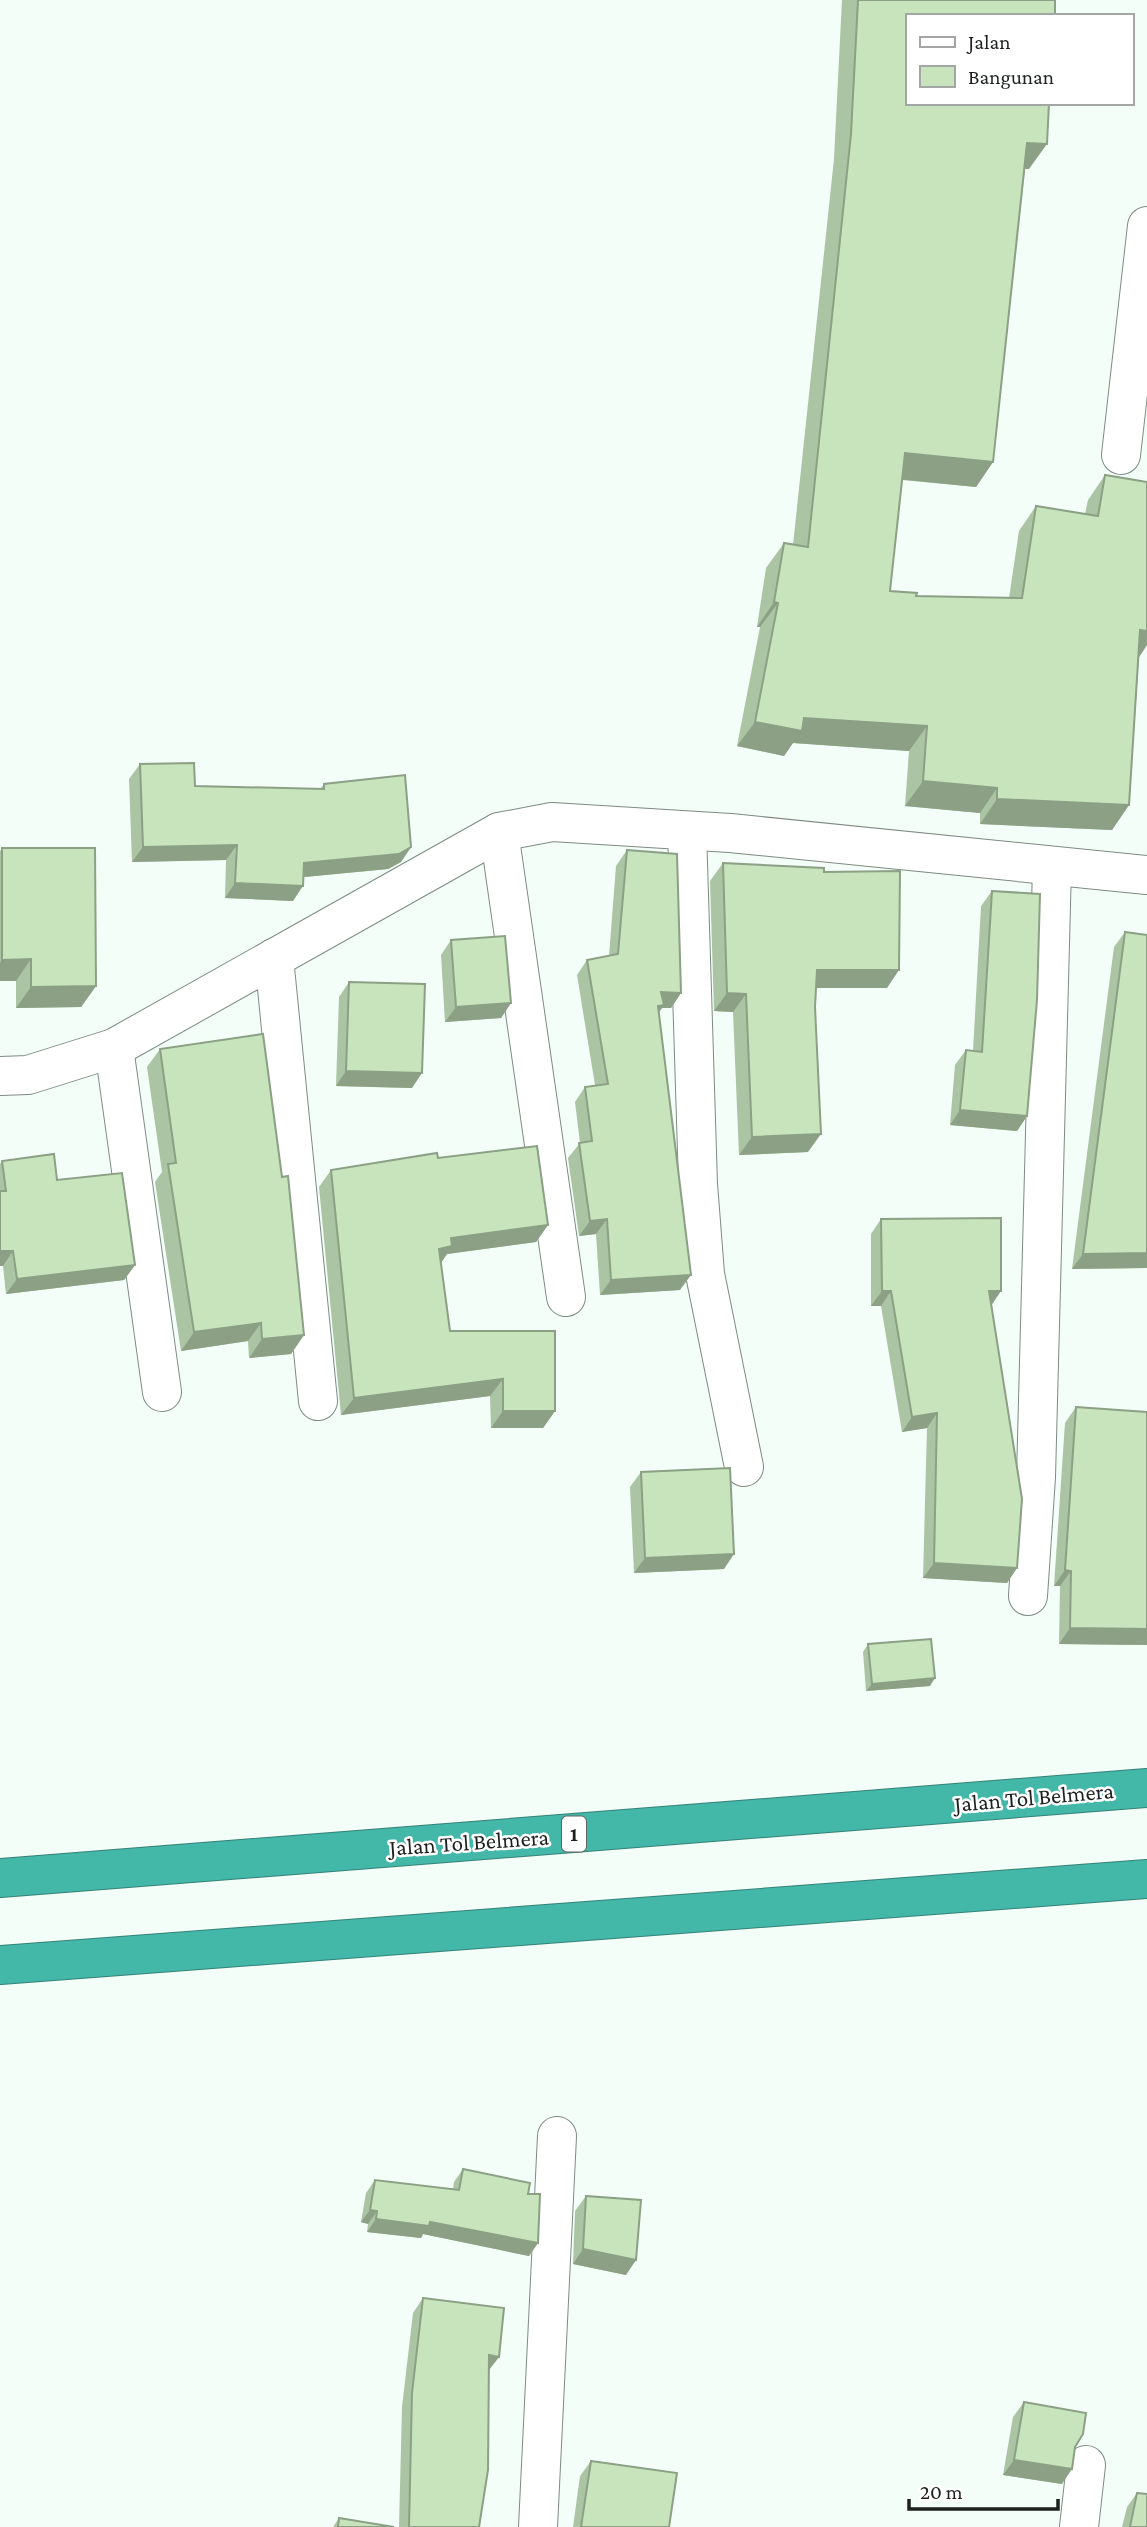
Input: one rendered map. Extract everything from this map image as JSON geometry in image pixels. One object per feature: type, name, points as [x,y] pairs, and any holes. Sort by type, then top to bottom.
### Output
[{"type":"highway","name":"Jalan Tol Belmera","points":[[0,1878],[1147,1788]]},
{"type":"highway","points":[[0,1965],[1147,1879]]},
{"type":"street","points":[[1121,455],[1147,226]]},
{"type":"street","points":[[0,1076],[27,1075],[114,1048],[499,832],[552,822],[687,831],[1147,876]]},
{"type":"street","points":[[687,831],[698,1184],[705,1274],[744,1467]]},
{"type":"street","points":[[499,832],[566,1297]]},
{"type":"street","points":[[1028,1596],[1036,1477],[1052,867]]},
{"type":"street","points":[[274,958],[318,1401]]},
{"type":"street","points":[[114,1048],[162,1392]]},
{"type":"street","points":[[538,2527],[557,2136]]},
{"type":"street","points":[[1079,2527],[1086,2465]]},
{"type":"building","points":[[858,0],[1055,0],[1055,14],[906,14],[906,105],[1049,105],[1047,144],[1027,143],[993,462],[905,453],[890,591],[917,593],[916,596],[1022,598],[1036,506],[1098,516],[1105,475],[1147,482],[1147,631],[1140,630],[1129,805],[997,799],[997,788],[923,781],[927,726],[804,718],[802,731],[755,722],[778,603],[774,602],[784,543],[808,547],[851,134]]},
{"type":"building","points":[[194,763],[195,786],[324,789],[324,784],[405,775],[411,847],[399,854],[304,863],[303,886],[235,883],[237,845],[143,847],[140,764]]},
{"type":"building","points":[[2,848],[95,848],[96,986],[31,987],[31,959],[2,960]]},
{"type":"building","points":[[627,850],[677,854],[681,993],[661,992],[664,1005],[658,1006],[691,1275],[611,1280],[607,1219],[590,1221],[579,1143],[592,1141],[585,1087],[608,1084],[587,960],[618,954]]},
{"type":"building","points":[[723,863],[824,868],[824,872],[900,871],[899,970],[817,970],[815,1007],[821,1134],[752,1137],[746,994],[727,993]]},
{"type":"building","points":[[992,891],[1040,894],[1037,1000],[1027,1116],[960,1110],[966,1050],[982,1052]]},
{"type":"building","points":[[1125,932],[1147,935],[1147,1253],[1083,1254]]},
{"type":"building","points":[[505,936],[511,1003],[456,1007],[451,940]]},
{"type":"building","points":[[349,982],[425,984],[422,1073],[346,1071]]},
{"type":"building","points":[[263,1034],[282,1177],[288,1176],[304,1335],[262,1339],[261,1323],[194,1332],[168,1164],[176,1163],[160,1049]]},
{"type":"building","points":[[537,1146],[548,1225],[451,1238],[452,1246],[439,1249],[450,1331],[555,1331],[555,1411],[503,1411],[503,1379],[354,1398],[331,1170],[437,1153],[438,1158]]},
{"type":"building","points":[[54,1154],[57,1180],[122,1173],[135,1265],[17,1279],[13,1251],[0,1251],[0,1191],[6,1191],[2,1161]]},
{"type":"building","points":[[1001,1218],[1001,1291],[989,1291],[1022,1499],[1017,1568],[934,1563],[937,1413],[912,1417],[891,1291],[882,1291],[881,1219]]},
{"type":"building","points":[[1076,1407],[1147,1412],[1147,1629],[1070,1628],[1071,1571],[1065,1570]]},
{"type":"building","points":[[730,1468],[734,1554],[645,1558],[641,1472]]},
{"type":"building","points":[[931,1639],[935,1678],[872,1684],[868,1644]]},
{"type":"building","points":[[463,2169],[530,2183],[528,2194],[540,2194],[538,2243],[430,2222],[429,2226],[376,2219],[377,2211],[370,2210],[375,2180],[459,2190]]},
{"type":"building","points":[[586,2196],[641,2200],[636,2260],[583,2249]]},
{"type":"building","points":[[423,2298],[504,2308],[499,2357],[489,2355],[488,2470],[479,2527],[409,2527],[412,2393]]},
{"type":"building","points":[[1024,2402],[1086,2413],[1083,2434],[1075,2447],[1072,2469],[1014,2460]]},
{"type":"building","points":[[591,2461],[677,2473],[669,2527],[581,2527]]},
{"type":"building","points":[[1137,2493],[1147,2494],[1147,2527],[1130,2527]]},
{"type":"building","points":[[339,2518],[394,2527],[338,2527]]}]
